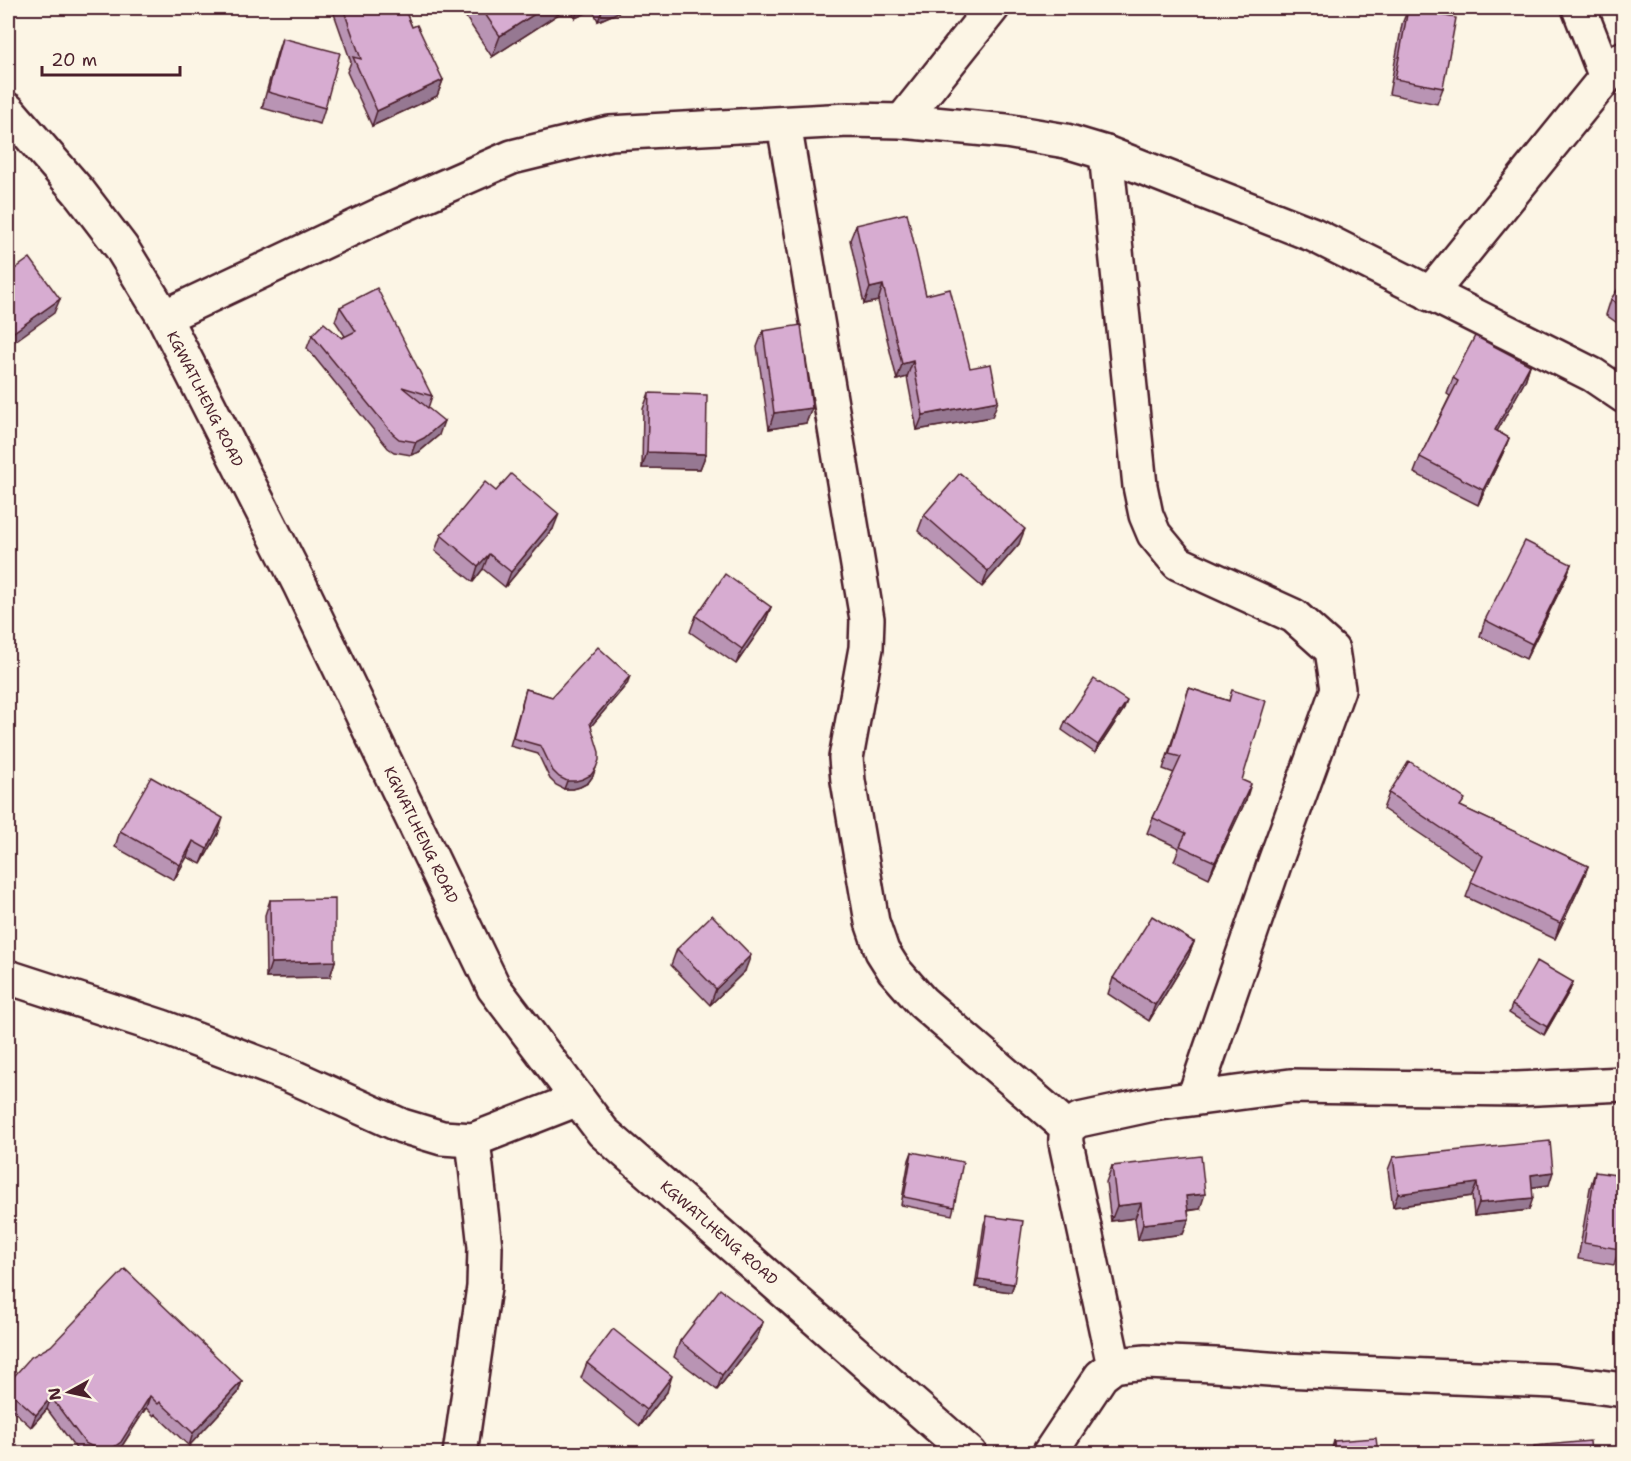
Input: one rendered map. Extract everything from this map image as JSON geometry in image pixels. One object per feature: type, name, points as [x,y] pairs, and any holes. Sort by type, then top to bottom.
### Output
[{"type":"street","points":[[902,121],[992,8]]},
{"type":"street","points":[[1430,294],[1615,68],[1579,8]]},
{"type":"street","name":"KGWATLHENG ROAD","points":[[8,110],[79,192],[121,247],[164,317],[300,585],[494,988],[603,1132],[970,1454]]},
{"type":"street","points":[[164,317],[389,211],[512,157],[610,133],[848,120],[902,121],[1006,130],[1066,141],[1106,153],[1314,235],[1593,375],[1623,396]]},
{"type":"street","points":[[784,124],[867,619],[866,648],[846,758],[872,922],[882,951],[894,970],[922,1002],[1068,1128]]},
{"type":"street","points":[[1106,153],[1140,486],[1146,515],[1154,534],[1178,563],[1294,616],[1332,650],[1338,689],[1275,862],[1194,1098]]},
{"type":"street","points":[[8,977],[184,1035],[289,1075],[402,1126],[442,1138],[473,1140],[578,1099]]},
{"type":"street","points":[[1114,1366],[1065,1136],[1068,1128],[1079,1120],[1153,1104],[1290,1086],[1517,1089],[1623,1084]]},
{"type":"street","points":[[460,1454],[484,1287],[484,1247],[473,1140]]},
{"type":"street","points":[[1049,1454],[1101,1376],[1114,1366],[1146,1362],[1282,1371],[1554,1381],[1623,1390]]},
{"type":"building","points":[[343,8],[404,8],[412,27],[417,25],[443,80],[377,111],[353,57],[361,59]]},
{"type":"building","points":[[481,8],[544,8],[500,36]]},
{"type":"building","points":[[1408,9],[1456,18],[1443,88],[1395,79]]},
{"type":"building","points":[[282,38],[340,53],[325,108],[268,92]]},
{"type":"building","points":[[907,213],[926,295],[950,289],[970,368],[991,364],[998,401],[923,415],[913,361],[902,364],[883,285],[870,288],[856,225]]},
{"type":"building","points":[[30,258],[60,299],[8,336],[8,274]]},
{"type":"building","points":[[1623,282],[1623,308],[1611,299]]},
{"type":"building","points":[[377,288],[432,396],[402,387],[444,421],[416,442],[399,439],[393,434],[312,335],[324,323],[342,338],[356,331],[340,307]]},
{"type":"building","points":[[801,325],[812,408],[774,413],[763,331]]},
{"type":"building","points":[[1475,336],[1530,365],[1495,430],[1509,438],[1483,490],[1420,457],[1458,381],[1453,378]]},
{"type":"building","points":[[649,393],[707,395],[706,454],[647,452]]},
{"type":"building","points":[[960,473],[1025,529],[988,571],[924,515]]},
{"type":"building","points":[[511,474],[559,514],[511,572],[489,554],[478,566],[441,535],[485,482],[496,491]]},
{"type":"building","points":[[1525,541],[1571,564],[1532,644],[1485,620]]},
{"type":"building","points":[[725,574],[771,607],[742,649],[696,616]]},
{"type":"building","points":[[598,647],[630,676],[590,723],[599,752],[596,768],[591,775],[583,779],[567,781],[553,771],[541,746],[513,738],[526,689],[552,697]]},
{"type":"building","points":[[1094,679],[1127,701],[1098,745],[1065,722]]},
{"type":"building","points":[[1189,688],[1229,701],[1232,690],[1266,701],[1242,780],[1251,784],[1215,862],[1180,846],[1186,833],[1153,818],[1181,757],[1169,754]]},
{"type":"building","points":[[1409,761],[1465,799],[1460,806],[1588,866],[1560,923],[1471,882],[1483,856],[1389,793]]},
{"type":"building","points":[[151,777],[223,818],[207,849],[193,841],[180,865],[120,831]]},
{"type":"building","points":[[335,899],[335,961],[271,963],[270,900]]},
{"type":"building","points":[[712,915],[751,955],[716,989],[677,949]]},
{"type":"building","points":[[1152,916],[1194,942],[1155,1005],[1113,978]]},
{"type":"building","points":[[1537,961],[1573,982],[1547,1027],[1512,1005]]},
{"type":"building","points":[[1550,1141],[1553,1172],[1531,1175],[1533,1198],[1479,1203],[1477,1183],[1398,1194],[1393,1157]]},
{"type":"building","points":[[912,1152],[963,1162],[954,1207],[904,1197]]},
{"type":"building","points":[[1201,1156],[1205,1194],[1186,1196],[1189,1219],[1143,1224],[1141,1203],[1117,1206],[1112,1166]]},
{"type":"building","points":[[1595,1172],[1623,1176],[1623,1223],[1619,1249],[1584,1243]]},
{"type":"building","points":[[987,1216],[1023,1221],[1014,1284],[978,1279]]},
{"type":"building","points":[[125,1269],[242,1381],[193,1433],[160,1402],[158,1404],[150,1396],[121,1442],[107,1450],[99,1450],[85,1443],[51,1397],[36,1415],[8,1390],[8,1383],[31,1357],[51,1346]]},
{"type":"building","points":[[720,1289],[763,1322],[722,1375],[680,1341]]},
{"type":"building","points":[[613,1329],[672,1376],[646,1410],[587,1363]]},
{"type":"building","points":[[1376,1438],[1378,1454],[1335,1454],[1334,1441]]},
{"type":"building","points":[[1590,1441],[1591,1454],[1534,1454],[1534,1446]]}]
